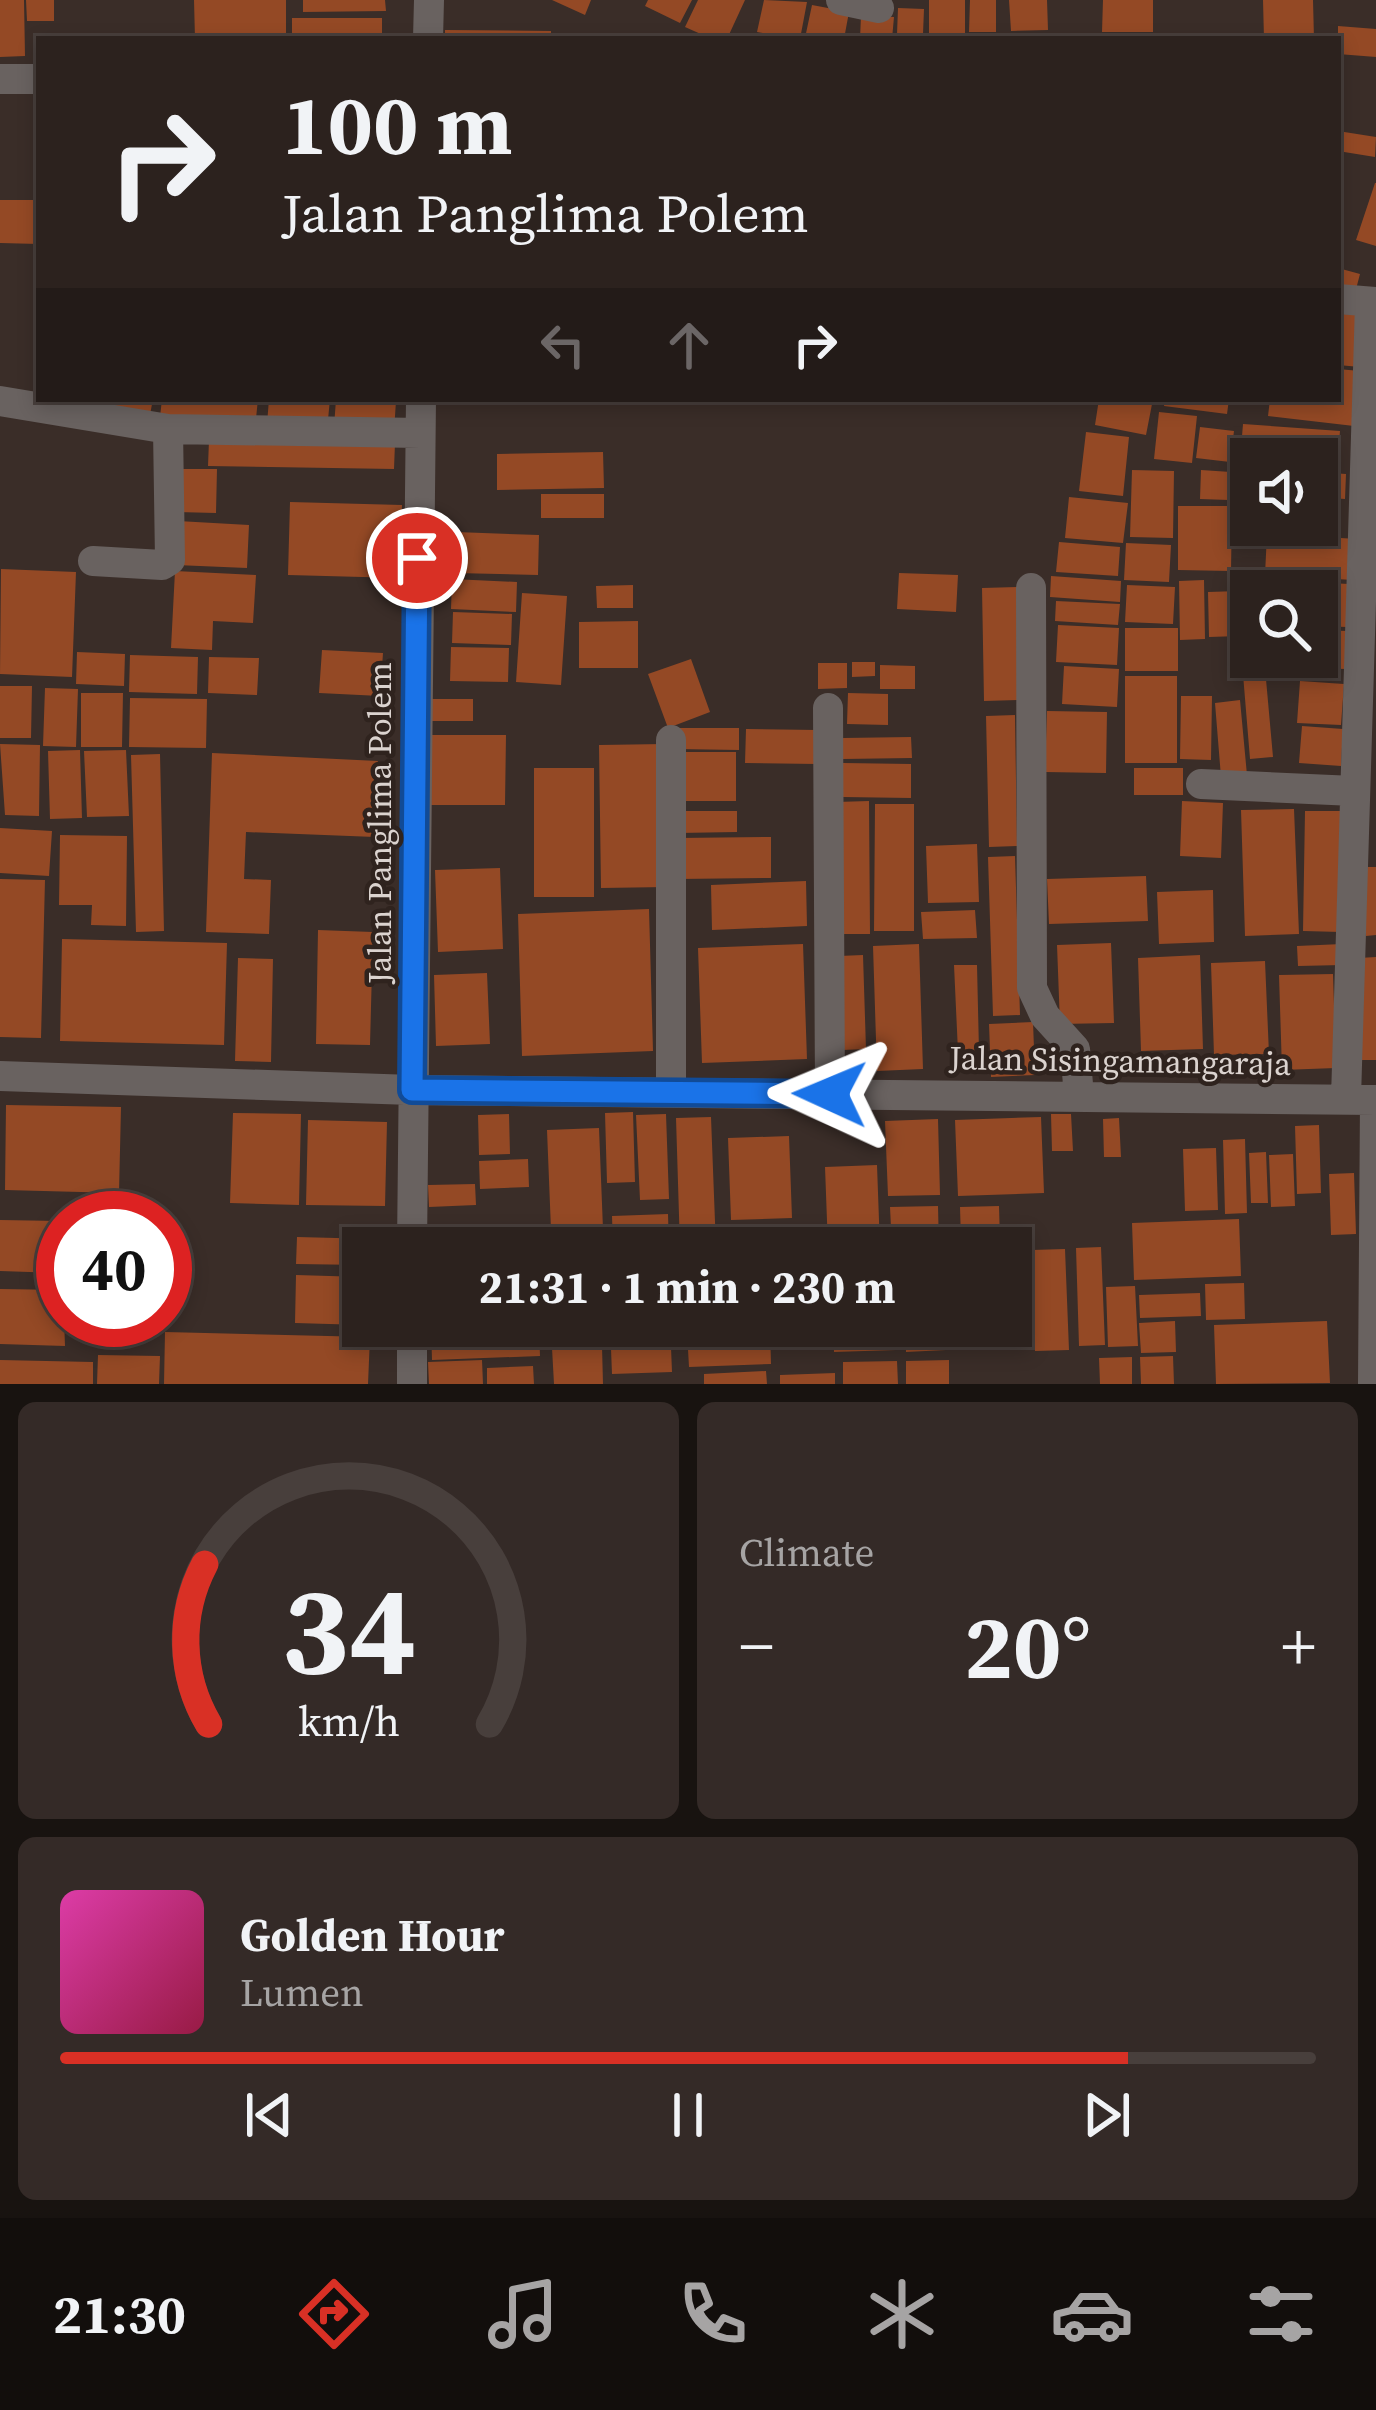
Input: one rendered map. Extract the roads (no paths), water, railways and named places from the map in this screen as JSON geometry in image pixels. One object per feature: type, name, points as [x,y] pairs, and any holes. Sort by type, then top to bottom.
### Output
[{"type":"street","points":[[428,36],[429,0]]},
{"type":"street","points":[[841,0],[879,8]]},
{"type":"street","points":[[0,79],[36,79]]},
{"type":"street","points":[[1341,299],[1373,303],[1354,791],[1373,1384]]},
{"type":"street","points":[[0,401],[168,429],[420,433]]},
{"type":"street","name":"Jalan Panglima Polem","points":[[412,1227],[421,402]]},
{"type":"street","points":[[93,561],[162,565],[170,560],[168,429]]},
{"type":"street","points":[[1031,588],[1032,988],[1045,1016],[1076,1048],[1079,1096]]},
{"type":"street","points":[[828,708],[830,1094]]},
{"type":"street","points":[[671,740],[671,1092]]},
{"type":"street","points":[[1201,784],[1354,791]]},
{"type":"street","name":"Jalan Sisingamangaraja","points":[[0,1076],[412,1090],[1366,1100]]},
{"type":"street","points":[[412,1347],[412,1384]]}]
